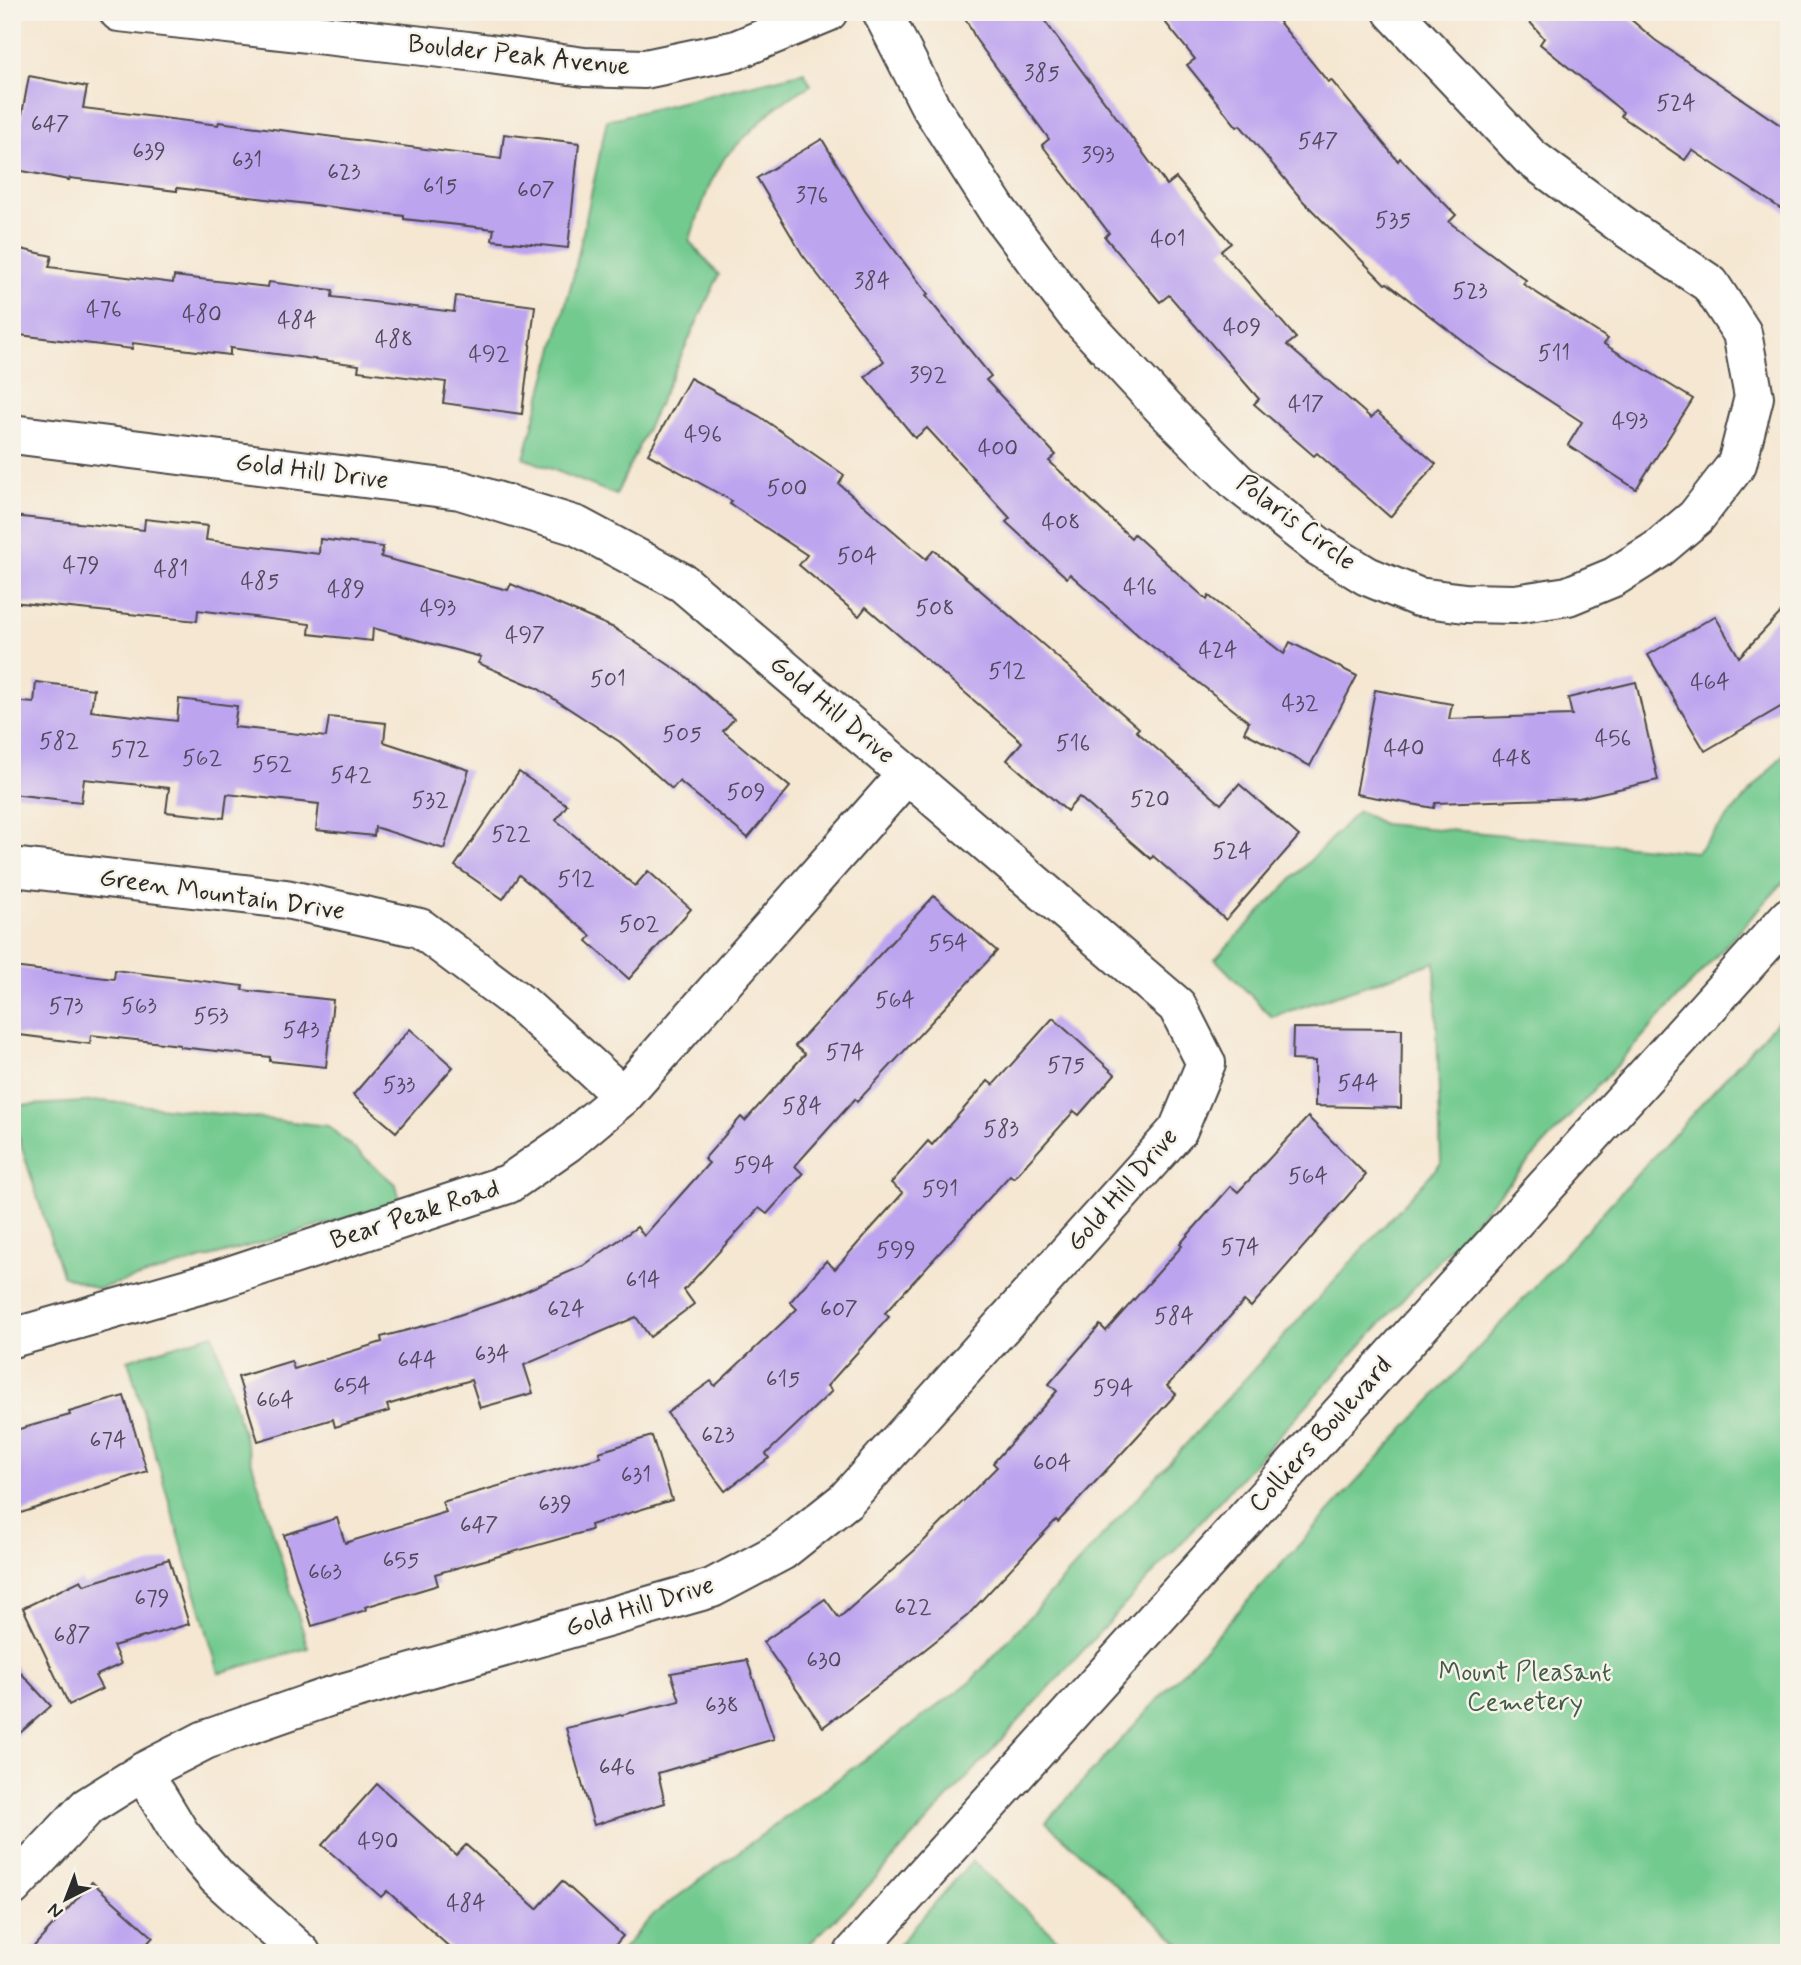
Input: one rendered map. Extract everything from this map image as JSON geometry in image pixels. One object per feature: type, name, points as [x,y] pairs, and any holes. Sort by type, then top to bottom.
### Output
[{"type":"street","name":"Boulder Peak Avenue","points":[[119,12],[468,51],[584,67],[645,69],[736,51],[828,12]]},
{"type":"street","name":"Polaris Circle","points":[[882,12],[929,104],[997,210],[1076,314],[1165,410],[1238,483],[1318,546],[1367,576],[1418,597],[1465,603],[1515,604],[1568,596],[1614,576],[1657,550],[1696,517],[1737,464],[1754,397],[1742,333],[1710,284],[1625,227],[1530,157],[1393,12]]},
{"type":"street","name":"Gold Hill Drive","points":[[12,434],[460,490],[577,526],[683,583],[907,774],[1177,1006],[1206,1063],[1178,1130],[846,1500],[782,1550],[712,1588],[328,1697],[205,1740],[143,1772],[87,1807],[12,1887]]},
{"type":"street","name":"Bear Peak Road","points":[[12,1338],[220,1279],[508,1184],[566,1143],[623,1096],[907,774]]},
{"type":"street","name":"Green Mountain Drive","points":[[12,867],[286,899],[420,928],[525,1007],[623,1096]]},
{"type":"street","name":"Colliers Boulevard","points":[[854,1953],[1789,917]]},
{"type":"street","points":[[143,1772],[181,1835],[218,1877],[301,1953]]},
{"type":"green space","points":[[804,72],[811,85],[776,106],[725,157],[710,184],[689,241],[719,275],[616,495],[524,458],[574,274],[607,120]]},
{"type":"green space","points":[[1789,748],[1789,876],[861,1894],[800,1953],[619,1953],[654,1914],[970,1682],[1441,1163],[1435,962],[1272,1017],[1215,959],[1358,811],[1383,824],[1697,852]]},
{"type":"green space","name":"Mount Pleasant Cemetery","points":[[1789,1008],[1789,1953],[1190,1953],[1046,1822]]},
{"type":"green space","points":[[103,1101],[328,1126],[396,1185],[401,1203],[97,1289],[62,1275],[12,1116],[12,1106]]},
{"type":"green space","points":[[213,1334],[308,1648],[219,1673],[128,1360]]},
{"type":"green space","points":[[972,1861],[1073,1953],[891,1953]]},
{"type":"building","points":[[962,12],[1038,12],[1167,185],[1176,178],[1231,243],[1221,251],[1296,338],[1287,345],[1371,418],[1377,412],[1436,464],[1390,517],[1317,453],[1314,456],[1254,404],[1259,399],[1169,295],[1160,302],[1105,237],[1109,233],[1042,145],[1049,139],[977,41]]},
{"type":"building","points":[[1157,12],[1271,12],[1398,161],[1400,158],[1456,215],[1449,222],[1526,280],[1523,284],[1608,339],[1604,344],[1693,399],[1636,489],[1568,445],[1582,422],[1490,362],[1385,284],[1303,201],[1240,125],[1237,127],[1187,65],[1195,59]]},
{"type":"building","points":[[1521,12],[1622,12],[1655,40],[1789,131],[1789,214],[1692,150],[1685,160],[1621,116],[1623,112],[1540,44],[1544,38]]},
{"type":"building","points":[[29,76],[87,87],[83,108],[218,125],[219,122],[501,159],[504,134],[579,143],[568,248],[492,240],[494,229],[404,219],[404,216],[177,188],[177,191],[69,180],[12,169]]},
{"type":"building","points":[[822,139],[865,211],[928,294],[926,296],[991,376],[986,380],[1056,455],[1049,461],[1131,538],[1134,534],[1207,600],[1209,596],[1284,654],[1290,642],[1357,676],[1310,766],[1244,732],[1249,722],[1139,636],[1070,574],[1067,578],[1006,522],[1010,518],[927,428],[915,438],[865,377],[884,361],[802,254],[757,178]]},
{"type":"building","points":[[12,247],[52,256],[49,267],[173,283],[174,276],[268,287],[269,282],[333,290],[332,297],[454,312],[456,296],[535,306],[522,414],[443,403],[446,382],[358,371],[359,365],[230,348],[230,355],[133,343],[132,349],[12,334]]},
{"type":"building","points":[[690,378],[759,416],[844,475],[839,484],[926,559],[934,550],[1139,728],[1136,731],[1221,804],[1239,784],[1299,836],[1226,920],[1153,856],[1151,859],[1079,797],[1067,811],[1007,760],[1022,742],[866,607],[859,616],[799,565],[807,555],[730,504],[732,501],[648,454]]},
{"type":"building","points":[[12,516],[144,530],[145,519],[208,526],[206,540],[319,554],[320,539],[383,547],[381,557],[508,590],[511,584],[614,628],[684,675],[734,719],[723,731],[790,787],[748,838],[679,781],[672,789],[620,742],[537,688],[478,663],[481,657],[373,628],[372,641],[309,634],[310,624],[198,610],[197,621],[12,602]]},
{"type":"building","points":[[1789,604],[1789,702],[1705,751],[1648,655],[1715,616],[1739,657]]},
{"type":"building","points":[[36,682],[94,689],[91,711],[177,721],[179,699],[237,706],[234,727],[326,737],[329,717],[386,723],[384,742],[469,770],[444,849],[375,827],[374,836],[316,830],[319,804],[227,794],[224,818],[166,812],[169,788],[84,779],[81,802],[12,794],[12,701],[34,703]]},
{"type":"building","points":[[1636,682],[1658,780],[1579,798],[1435,803],[1434,808],[1356,794],[1375,690],[1452,704],[1449,719],[1572,715],[1568,698]]},
{"type":"building","points":[[519,772],[567,805],[556,820],[635,886],[648,871],[691,909],[629,979],[587,941],[591,936],[519,875],[503,899],[455,866]]},
{"type":"building","points":[[934,896],[997,951],[857,1102],[855,1099],[795,1166],[803,1174],[767,1214],[759,1208],[684,1290],[694,1304],[650,1337],[636,1317],[524,1365],[533,1393],[480,1408],[471,1380],[387,1405],[389,1411],[335,1427],[333,1419],[258,1441],[238,1377],[291,1361],[294,1369],[382,1342],[381,1337],[435,1323],[507,1299],[583,1266],[637,1227],[644,1236],[709,1163],[704,1159],[741,1117],[745,1121],[805,1054],[795,1046]]},
{"type":"building","points":[[12,967],[114,979],[115,970],[243,986],[242,990],[333,1000],[326,1067],[270,1061],[270,1057],[91,1035],[90,1044],[12,1034]]},
{"type":"building","points":[[1053,1018],[1115,1074],[1079,1115],[1074,1111],[1014,1178],[1010,1175],[885,1313],[889,1317],[827,1386],[832,1391],[766,1454],[769,1458],[725,1491],[667,1413],[711,1381],[715,1386],[797,1309],[790,1302],[826,1261],[835,1269],[903,1193],[891,1183],[928,1141],[932,1145],[988,1081],[993,1085]]},
{"type":"building","points":[[1293,1028],[1402,1029],[1401,1108],[1315,1106],[1315,1061],[1292,1060]]},
{"type":"building","points":[[410,1029],[453,1067],[396,1132],[353,1095]]},
{"type":"building","points":[[1308,1117],[1366,1175],[1251,1307],[1244,1301],[1167,1386],[1176,1394],[967,1616],[823,1727],[763,1642],[825,1599],[839,1618],[915,1550],[997,1467],[993,1463],[1057,1391],[1049,1384],[1100,1325],[1106,1331],[1231,1186],[1238,1192]]},
{"type":"building","points":[[124,1396],[147,1471],[21,1513],[12,1484],[12,1431]]},
{"type":"building","points":[[652,1436],[672,1500],[590,1525],[591,1530],[435,1574],[438,1585],[312,1626],[284,1535],[337,1518],[345,1543],[446,1512],[442,1502],[601,1457],[599,1452]]},
{"type":"building","points":[[169,1559],[189,1624],[113,1646],[121,1664],[95,1676],[102,1689],[69,1705],[23,1608],[81,1580],[84,1585]]},
{"type":"building","points":[[747,1660],[774,1739],[658,1773],[665,1803],[594,1825],[566,1728],[680,1701],[671,1673]]},
{"type":"building","points":[[12,1663],[51,1706],[12,1740]]},
{"type":"building","points":[[377,1784],[456,1855],[466,1845],[537,1909],[562,1881],[623,1936],[608,1953],[456,1953],[387,1891],[381,1897],[322,1845]]},
{"type":"building","points":[[92,1882],[153,1937],[139,1953],[28,1953]]}]
